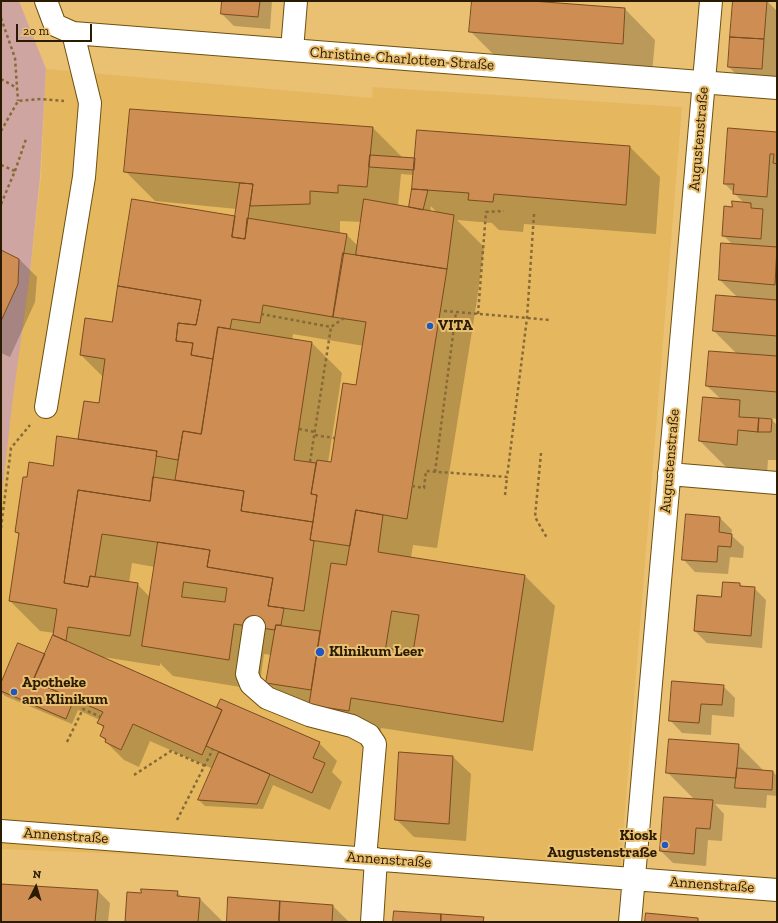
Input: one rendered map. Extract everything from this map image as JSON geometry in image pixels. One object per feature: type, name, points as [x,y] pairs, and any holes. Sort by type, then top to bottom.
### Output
[{"type":"street","name":"Christine-Charlotten-Straße","points":[[46,1],[55,25],[73,33],[777,88]]},
{"type":"street","points":[[292,50],[296,1]]},
{"type":"street","name":"Augustenstraße","points":[[630,922],[711,1]]},
{"type":"street","points":[[46,407],[84,177],[90,103],[73,33]]},
{"type":"street","points":[[669,474],[777,483]]},
{"type":"street","points":[[254,627],[247,674],[251,684],[267,698],[309,715],[352,726],[369,735],[375,744],[371,859],[372,922]]},
{"type":"street","name":"Annenstraße","points":[[1,831],[777,890]]},
{"type":"path","points":[[1,18],[15,58],[18,101],[1,132]]},
{"type":"path","points":[[1,31],[4,26]]},
{"type":"path","points":[[1,78],[17,88]]},
{"type":"path","points":[[18,101],[41,99],[90,103]]},
{"type":"path","points":[[1,204],[15,171],[26,139]]},
{"type":"path","points":[[1,165],[15,171]]},
{"type":"path","points":[[478,314],[486,212],[504,211]]},
{"type":"path","points":[[504,495],[527,318],[534,214]]},
{"type":"path","points":[[444,311],[550,320]]},
{"type":"path","points":[[435,472],[456,312]]},
{"type":"path","points":[[261,314],[331,327],[344,318]]},
{"type":"path","points":[[310,462],[331,327]]},
{"type":"path","points":[[1,528],[11,448],[46,407]]},
{"type":"path","points":[[299,429],[315,432]]},
{"type":"path","points":[[315,435],[334,438]]},
{"type":"path","points":[[541,452],[535,517],[547,538]]},
{"type":"path","points":[[412,486],[424,488],[426,471],[507,477]]},
{"type":"path","points":[[67,742],[83,709],[101,717]]},
{"type":"path","points":[[165,843],[213,749]]},
{"type":"path","points":[[134,775],[171,751],[205,766]]},
{"type":"shaded area","points":[[1,1],[19,1],[46,69],[40,177],[29,282],[13,397],[1,503]]},
{"type":"shaded area","name":"Klinikum Leer","points":[[46,69],[372,98],[373,87],[682,107],[619,884],[378,864],[1,849],[1,455],[8,397],[29,282],[41,176]]},
{"type":"building","points":[[222,1],[260,1],[258,17],[221,14]]},
{"type":"building","points":[[472,1],[532,1],[625,8],[623,44],[469,32]]},
{"type":"building","points":[[733,1],[767,1],[764,39],[730,37]]},
{"type":"building","points":[[730,37],[764,39],[762,69],[728,67]]},
{"type":"building","points":[[130,109],[373,127],[367,187],[338,185],[338,193],[310,191],[310,204],[250,206],[253,184],[124,172]]},
{"type":"building","points":[[728,128],[777,132],[777,164],[773,163],[774,154],[770,154],[767,197],[733,194],[734,184],[724,184]]},
{"type":"building","points":[[417,130],[630,146],[626,205],[494,194],[493,202],[468,200],[469,193],[412,189]]},
{"type":"building","points":[[370,155],[415,158],[414,170],[369,167]]},
{"type":"building","points":[[240,183],[253,184],[245,239],[232,237]]},
{"type":"building","points":[[412,189],[428,190],[423,210],[409,207]]},
{"type":"building","points":[[132,199],[235,216],[232,237],[245,239],[247,218],[347,234],[333,317],[263,305],[260,323],[232,319],[230,329],[218,327],[213,359],[191,355],[193,343],[176,341],[178,323],[196,325],[201,300],[118,286]]},
{"type":"building","points":[[364,199],[454,215],[447,269],[356,255]]},
{"type":"building","points":[[732,201],[751,203],[751,208],[763,209],[761,239],[722,236],[724,206],[732,207]]},
{"type":"building","points":[[721,243],[777,247],[775,285],[719,280]]},
{"type":"building","points":[[1,250],[19,259],[18,284],[1,321]]},
{"type":"building","points":[[343,253],[447,269],[407,519],[356,510],[350,546],[310,540],[317,495],[311,494],[317,460],[331,462],[343,383],[356,385],[366,322],[333,317]]},
{"type":"building","points":[[118,286],[201,300],[196,325],[178,323],[176,341],[193,343],[191,355],[213,359],[201,434],[183,431],[178,460],[156,456],[157,451],[78,439],[84,401],[99,403],[105,359],[80,355],[85,318],[112,322]]},
{"type":"building","points":[[716,295],[777,300],[777,336],[713,331]]},
{"type":"building","points":[[218,327],[312,342],[294,460],[316,463],[311,494],[317,495],[313,522],[241,511],[244,491],[175,480],[183,431],[201,434]]},
{"type":"building","points":[[709,351],[777,356],[777,392],[706,386]]},
{"type":"building","points":[[703,397],[740,400],[739,417],[759,418],[758,432],[738,430],[737,445],[699,441]]},
{"type":"building","points":[[759,418],[772,419],[771,432],[758,432]]},
{"type":"building","points":[[57,436],[157,451],[150,501],[78,490],[64,583],[88,587],[90,576],[138,583],[130,636],[68,627],[66,641],[53,635],[57,609],[9,601],[19,533],[15,532],[23,477],[27,477],[29,462],[53,466]]},
{"type":"building","points":[[153,477],[244,491],[241,511],[313,522],[310,540],[314,541],[304,611],[268,606],[273,578],[207,567],[210,550],[102,534],[95,577],[90,576],[88,587],[64,583],[78,490],[150,501]]},
{"type":"building","points":[[356,510],[383,515],[378,552],[525,575],[503,722],[351,698],[349,711],[309,705],[331,563],[346,565]],"holes":[[[392,611],[419,615],[413,652],[386,648]]]},
{"type":"building","points":[[686,514],[720,517],[719,532],[732,534],[731,547],[718,546],[717,562],[682,560]]},
{"type":"building","points":[[158,542],[210,550],[207,567],[273,578],[268,606],[284,608],[281,625],[276,625],[275,630],[234,624],[229,660],[142,646]],"holes":[[[184,582],[227,588],[225,602],[182,597]]]},
{"type":"building","points":[[723,582],[740,583],[740,586],[755,587],[751,636],[694,631],[697,595],[721,597]]},
{"type":"building","points":[[276,625],[320,631],[311,690],[266,683]]},
{"type":"building","points":[[53,635],[222,710],[202,755],[133,724],[121,750],[105,742],[106,739],[100,736],[104,726],[97,723],[103,712],[33,681]]},
{"type":"building","points":[[18,643],[45,654],[33,681],[74,699],[66,719],[1,691],[1,683]]},
{"type":"building","points":[[672,681],[724,685],[722,705],[701,704],[699,723],[669,721]]},
{"type":"building","points":[[221,699],[320,742],[313,758],[325,763],[312,793],[206,746],[222,710],[217,707]]},
{"type":"building","points":[[669,739],[739,744],[736,778],[666,773]]},
{"type":"building","points":[[219,752],[270,774],[257,804],[198,800]]},
{"type":"building","points":[[399,752],[453,756],[449,824],[395,820]]},
{"type":"building","points":[[737,768],[773,771],[772,790],[735,788]]},
{"type":"building","points":[[664,797],[713,800],[710,829],[696,828],[694,854],[660,851]]},
{"type":"building","points":[[1,884],[98,890],[95,922],[1,922]]},
{"type":"building","points":[[141,889],[178,891],[177,896],[200,898],[198,922],[125,922],[127,892],[141,893]]},
{"type":"building","points":[[228,897],[280,901],[279,922],[227,922]]},
{"type":"building","points":[[280,901],[333,905],[332,922],[279,922]]},
{"type":"building","points":[[394,911],[441,914],[441,922],[393,922]]},
{"type":"building","points":[[646,913],[698,918],[698,922],[645,922]]},
{"type":"building","points":[[441,914],[484,917],[483,922],[441,922]]},
{"type":"place","name":"VITA","points":[[430,326]]},
{"type":"place","name":"Klinikum Leer","points":[[320,652]]},
{"type":"place","name":"Apotheke am Klinikum","points":[[14,692]]},
{"type":"place","name":"Kiosk Augustenstraße","points":[[665,845]]}]
